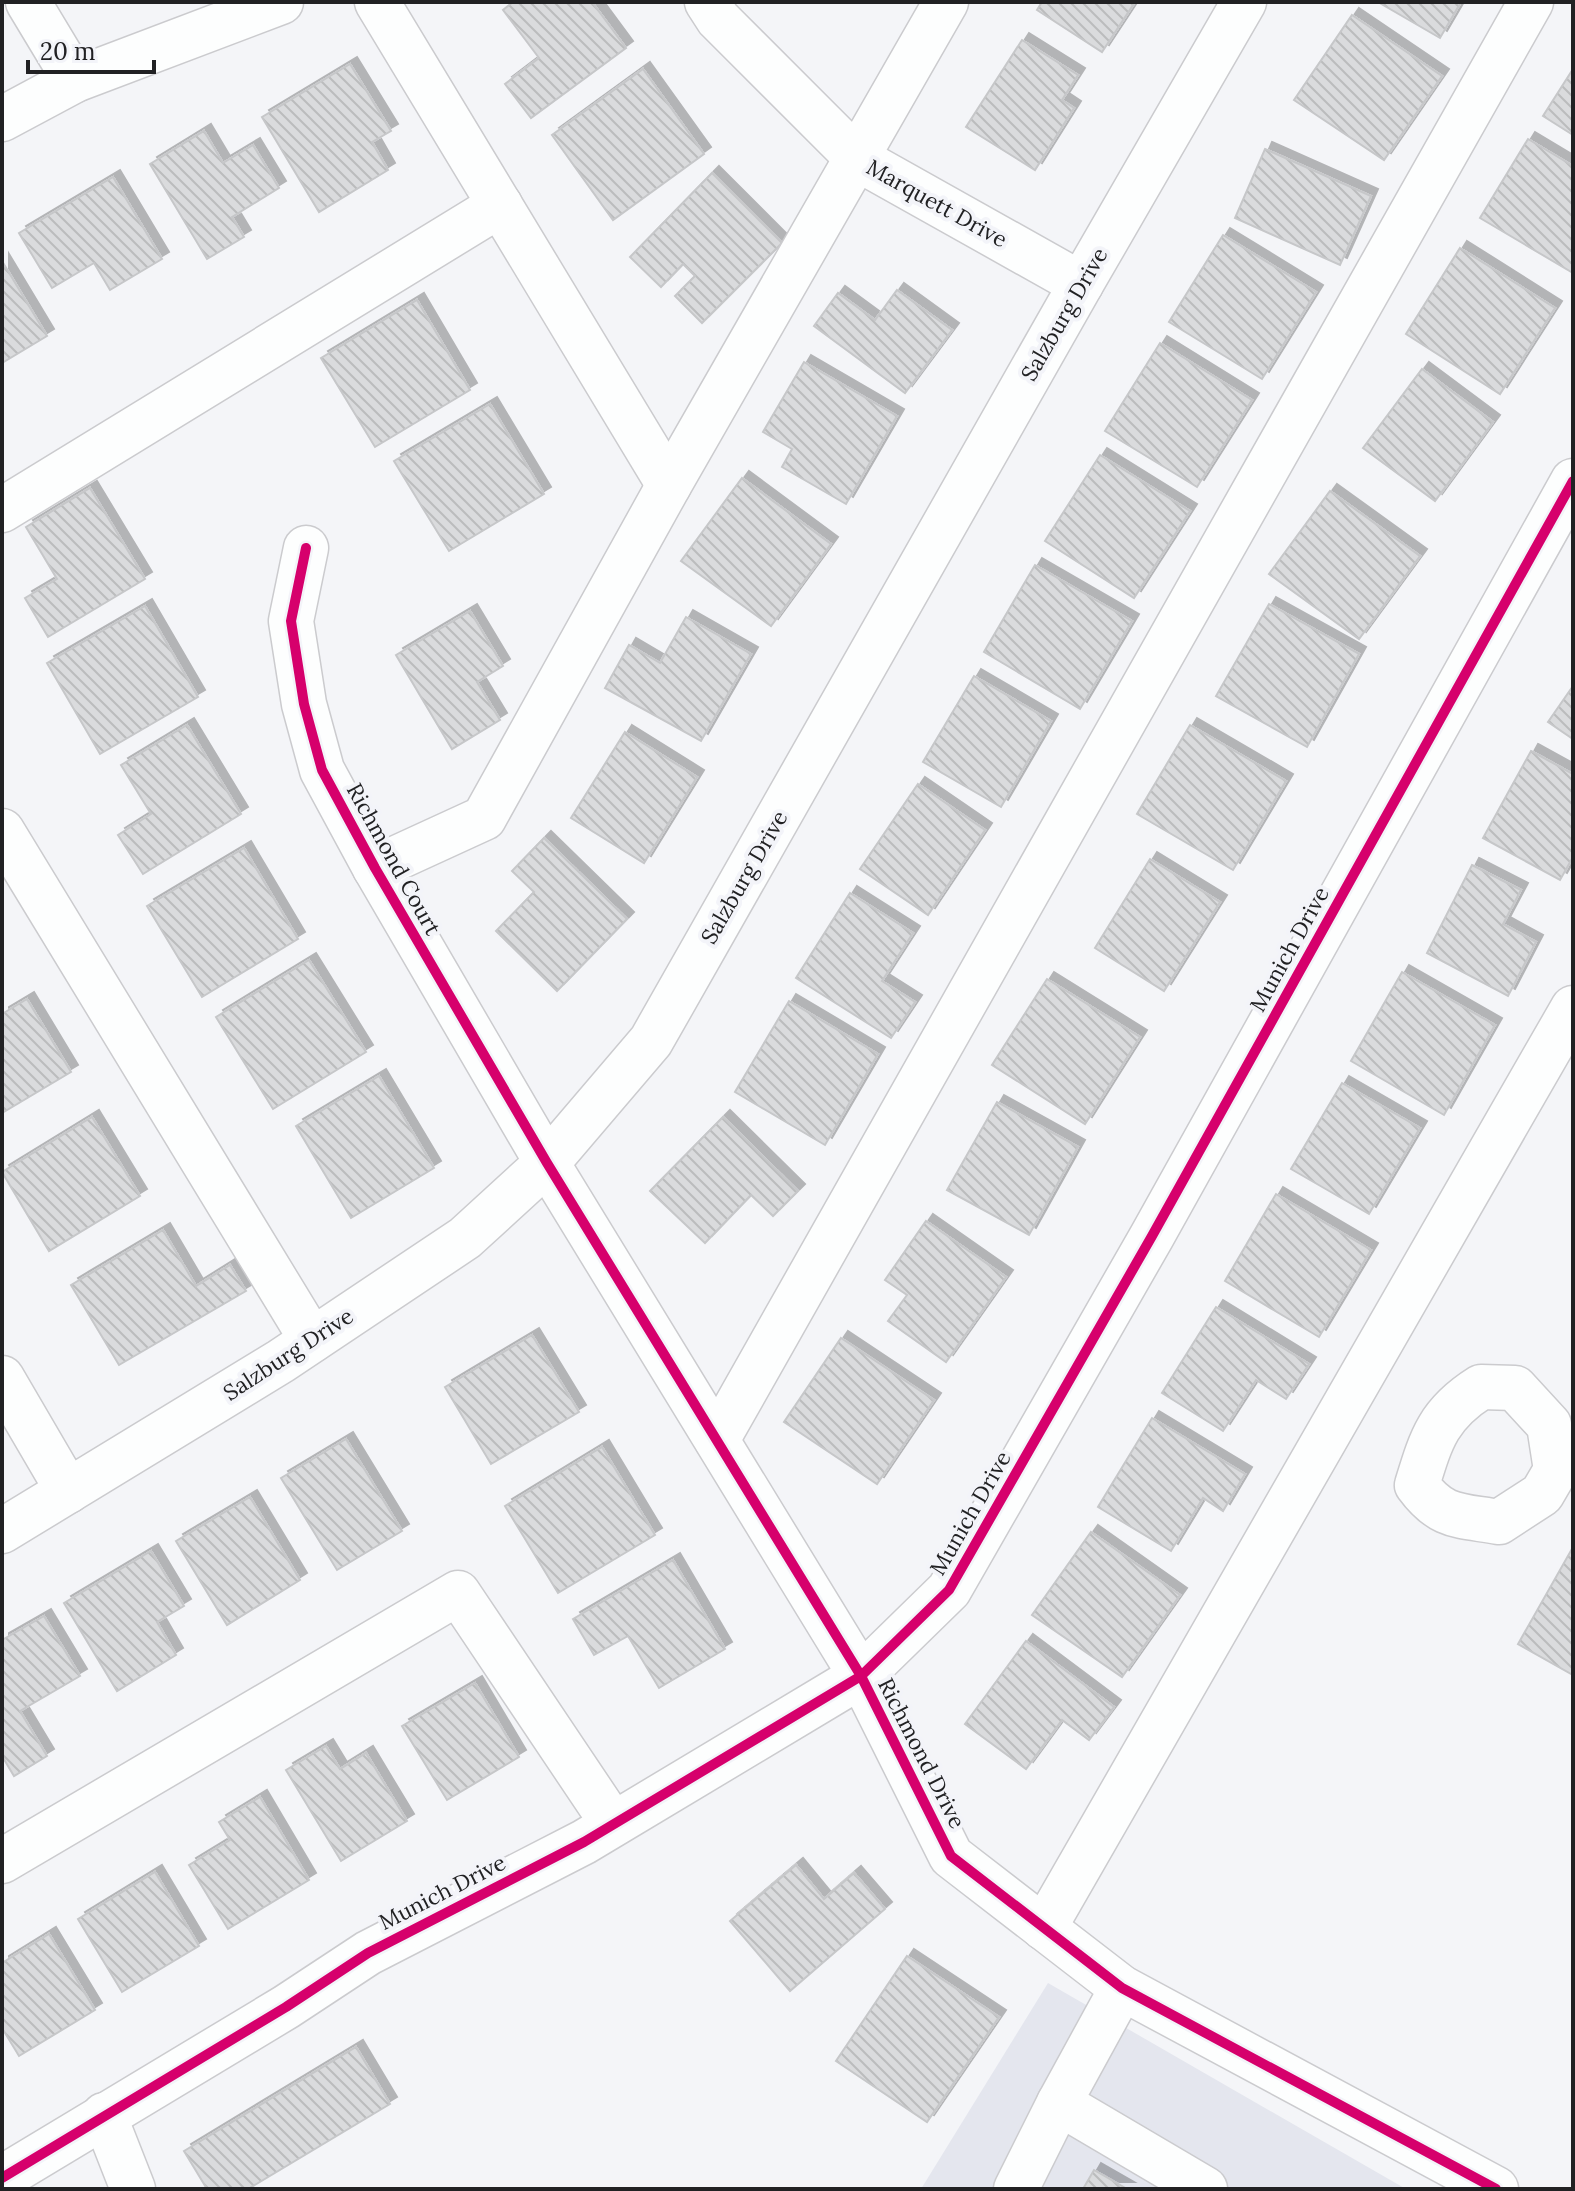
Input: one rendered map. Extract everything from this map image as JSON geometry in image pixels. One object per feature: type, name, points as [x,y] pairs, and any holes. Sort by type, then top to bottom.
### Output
[{"type":"street","points":[[28,2],[75,80]]},
{"type":"street","points":[[2,119],[75,80],[281,2]]},
{"type":"street","points":[[377,2],[669,485]]},
{"type":"street","name":"Marquett Drive","points":[[707,2],[718,19],[858,159],[1081,284]]},
{"type":"street","points":[[375,868],[484,818],[669,485],[946,2]]},
{"type":"street","name":"Salzburg Drive","points":[[2,1531],[312,1340],[465,1238],[547,1163],[651,1041],[1244,2]]},
{"type":"street","points":[[717,1440],[1531,2]]},
{"type":"street","points":[[2,510],[500,205]]},
{"type":"street","name":"Munich Drive","points":[[5,2179],[104,2115],[286,2007],[368,1953],[613,1824],[861,1676],[949,1590],[1152,1236],[1573,481]]},
{"type":"street","name":"Richmond Court","points":[[306,548],[291,621],[304,704],[322,770],[375,868],[547,1163]]},
{"type":"street","points":[[2,831],[312,1340]]},
{"type":"street","points":[[1044,1928],[1573,1008]]},
{"type":"street","name":"Richmond Drive","points":[[547,1163],[861,1676],[951,1856],[1122,1988],[1496,2189]]},
{"type":"street","points":[[2,1378],[68,1491]]},
{"type":"street","points":[[2,1861],[458,1593],[613,1824]]},
{"type":"street","points":[[1016,2189],[1122,1988]]},
{"type":"street","points":[[1059,2103],[1205,2189]]},
{"type":"street","points":[[104,2115],[133,2189]]},
{"type":"shaded area","points":[[1048,1983],[1406,2189],[921,2189]]},
{"type":"building","points":[[513,2],[592,2],[626,48],[531,118],[505,84],[539,58],[503,10]]},
{"type":"building","points":[[1042,2],[1135,2],[1102,52],[1037,10]]},
{"type":"building","points":[[1378,2],[1461,2],[1440,38]]},
{"type":"building","points":[[1352,15],[1442,76],[1384,160],[1294,100]]},
{"type":"building","points":[[1022,40],[1078,75],[1062,100],[1074,108],[1035,170],[966,127]]},
{"type":"building","points":[[350,64],[391,131],[372,142],[388,170],[319,212],[262,117]]},
{"type":"building","points":[[643,69],[704,154],[613,220],[552,135]]},
{"type":"building","points":[[1573,69],[1573,135],[1543,116]]},
{"type":"building","points":[[204,131],[223,163],[253,145],[279,188],[232,217],[244,237],[207,259],[150,164]]},
{"type":"building","points":[[1528,139],[1573,166],[1573,273],[1480,218]]},
{"type":"building","points":[[1265,149],[1371,196],[1340,265],[1235,218]]},
{"type":"building","points":[[712,173],[782,243],[702,323],[675,296],[695,276],[683,264],[661,287],[630,257]]},
{"type":"building","points":[[113,177],[162,259],[110,290],[94,263],[52,288],[19,233]]},
{"type":"building","points":[[1223,235],[1316,292],[1262,379],[1169,322]]},
{"type":"building","points":[[1460,248],[1555,308],[1500,394],[1406,334]]},
{"type":"building","points":[[2,261],[47,336],[2,363]]},
{"type":"building","points":[[897,290],[952,330],[905,393],[814,326],[838,293],[875,320]]},
{"type":"building","points":[[417,300],[470,390],[375,447],[321,358]]},
{"type":"building","points":[[1160,343],[1252,400],[1197,487],[1105,431]]},
{"type":"building","points":[[804,362],[897,416],[846,504],[782,467],[792,449],[763,432]]},
{"type":"building","points":[[1422,369],[1493,422],[1435,501],[1363,448]]},
{"type":"building","points":[[490,404],[544,494],[449,551],[394,461]]},
{"type":"building","points":[[1100,455],[1190,511],[1134,598],[1045,541]]},
{"type":"building","points":[[742,478],[831,544],[771,626],[681,561]]},
{"type":"building","points":[[90,488],[145,579],[48,637],[25,598],[57,579],[26,527]]},
{"type":"building","points":[[1330,491],[1420,556],[1359,639],[1269,574]]},
{"type":"building","points":[[1035,565],[1132,621],[1080,709],[984,652]]},
{"type":"building","points":[[1269,604],[1359,654],[1307,747],[1216,696]]},
{"type":"building","points":[[145,606],[198,697],[100,754],[47,663]]},
{"type":"building","points":[[470,611],[503,666],[477,682],[500,720],[452,749],[396,655]]},
{"type":"building","points":[[686,617],[751,654],[701,741],[605,688],[629,645],[660,663]]},
{"type":"building","points":[[974,676],[1051,721],[1001,807],[923,762]]},
{"type":"building","points":[[1573,686],[1573,739],[1548,722]]},
{"type":"building","points":[[187,725],[241,814],[143,874],[118,835],[151,814],[121,765]]},
{"type":"building","points":[[1190,725],[1286,781],[1233,870],[1137,814]]},
{"type":"building","points":[[625,732],[697,777],[644,863],[571,818]]},
{"type":"building","points":[[1531,751],[1573,774],[1573,857],[1560,880],[1483,838]]},
{"type":"building","points":[[918,784],[985,830],[928,915],[860,869]]},
{"type":"building","points":[[544,838],[627,919],[557,991],[496,931],[534,892],[512,871]]},
{"type":"building","points":[[244,848],[298,939],[202,997],[147,906]]},
{"type":"building","points":[[1150,859],[1220,902],[1164,991],[1095,948]]},
{"type":"building","points":[[1472,865],[1521,890],[1503,924],[1536,942],[1508,996],[1427,953]]},
{"type":"building","points":[[850,893],[913,933],[882,981],[915,1002],[891,1038],[796,978]]},
{"type":"building","points":[[309,960],[366,1052],[273,1109],[216,1017]]},
{"type":"building","points":[[1402,972],[1495,1025],[1444,1115],[1351,1061]]},
{"type":"building","points":[[1047,979],[1140,1037],[1085,1124],[992,1065]]},
{"type":"building","points":[[27,999],[71,1072],[2,1113],[2,1014]]},
{"type":"building","points":[[789,1001],[878,1054],[825,1145],[735,1092]]},
{"type":"building","points":[[379,1076],[434,1168],[351,1218],[296,1126]]},
{"type":"building","points":[[1342,1083],[1420,1128],[1369,1214],[1291,1169]]},
{"type":"building","points":[[997,1102],[1078,1147],[1029,1235],[947,1190]]},
{"type":"building","points":[[92,1117],[140,1196],[49,1251],[2,1172]]},
{"type":"building","points":[[723,1117],[798,1191],[773,1216],[751,1195],[705,1243],[650,1191]]},
{"type":"building","points":[[1276,1194],[1371,1250],[1319,1337],[1225,1281]]},
{"type":"building","points":[[926,1221],[1006,1277],[946,1362],[888,1321],[907,1295],[885,1280]]},
{"type":"building","points":[[163,1230],[196,1286],[230,1265],[246,1291],[119,1365],[71,1285]]},
{"type":"building","points":[[1216,1307],[1309,1364],[1286,1399],[1256,1380],[1223,1431],[1162,1393]]},
{"type":"building","points":[[532,1335],[579,1412],[491,1464],[445,1387]]},
{"type":"building","points":[[841,1338],[934,1400],[877,1484],[784,1422]]},
{"type":"building","points":[[1152,1418],[1245,1474],[1223,1511],[1203,1498],[1171,1551],[1098,1507]]},
{"type":"building","points":[[346,1439],[402,1531],[337,1570],[281,1478]]},
{"type":"building","points":[[602,1447],[655,1535],[558,1593],[505,1506]]},
{"type":"building","points":[[250,1497],[300,1580],[227,1625],[176,1541]]},
{"type":"building","points":[[1091,1532],[1180,1595],[1122,1677],[1032,1615]]},
{"type":"building","points":[[1573,1547],[1573,1675],[1518,1644]]},
{"type":"building","points":[[151,1551],[184,1606],[157,1622],[176,1655],[117,1691],[64,1603]]},
{"type":"building","points":[[673,1560],[725,1649],[659,1688],[628,1636],[594,1655],[573,1619]]},
{"type":"building","points":[[44,1616],[80,1676],[20,1711],[47,1756],[14,1776],[2,1756],[2,1640]]},
{"type":"building","points":[[1026,1641],[1114,1707],[1089,1740],[1062,1720],[1026,1769],[965,1724]]},
{"type":"building","points":[[475,1683],[519,1757],[447,1800],[402,1726]]},
{"type":"building","points":[[326,1746],[340,1769],[366,1753],[407,1821],[341,1861],[286,1770]]},
{"type":"building","points":[[260,1797],[309,1880],[228,1929],[189,1865],[230,1840],[219,1822]]},
{"type":"building","points":[[796,1865],[824,1899],[854,1873],[885,1909],[790,1991],[730,1921]]},
{"type":"building","points":[[155,1872],[199,1946],[122,1992],[78,1919]]},
{"type":"building","points":[[49,1934],[95,2010],[19,2056],[2,2028],[2,1963]]},
{"type":"building","points":[[907,1956],[999,2017],[927,2122],[836,2061]]},
{"type":"building","points":[[356,2047],[390,2104],[248,2189],[207,2189],[184,2151]]},
{"type":"building","points":[[1094,2170],[1127,2189],[1083,2189]]},
{"type":"cycle path","points":[[2,2178],[286,2007],[368,1953],[584,1842],[861,1676],[949,1590],[1152,1236],[1573,481]]},
{"type":"cycle path","points":[[306,548],[291,621],[304,704],[322,770],[375,868],[547,1163],[861,1676],[951,1856],[1122,1988],[1496,2189]]}]
